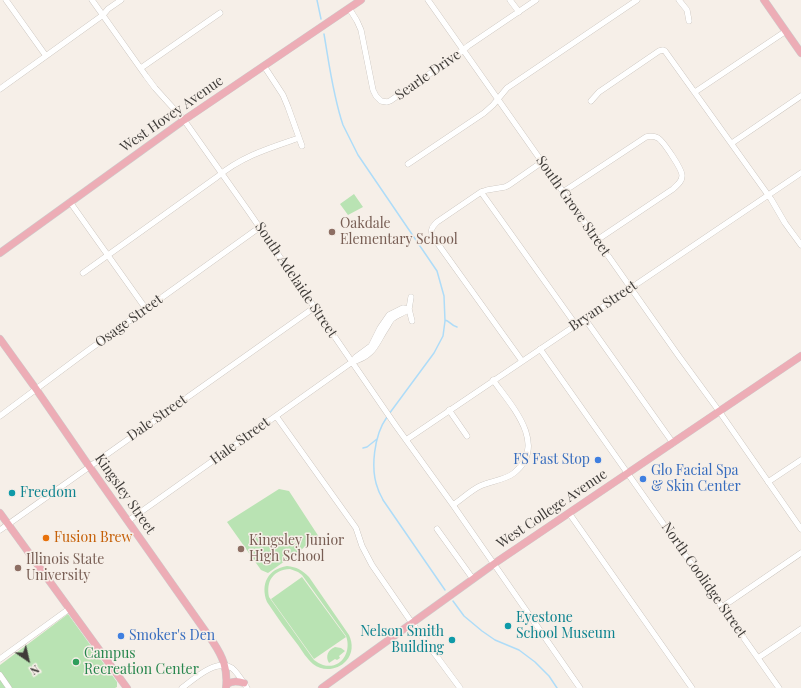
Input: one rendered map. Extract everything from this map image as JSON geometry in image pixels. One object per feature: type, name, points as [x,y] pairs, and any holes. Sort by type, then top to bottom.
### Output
[{"type":"main road","name":"West Hovey Avenue","points":[[0,253],[184,120],[361,0]]},
{"type":"main road","points":[[764,0],[801,53]]},
{"type":"main road","name":"Kingsley Street","points":[[0,339],[213,642],[223,659],[227,675],[227,686]]},
{"type":"main road","name":"West College Avenue","points":[[322,688],[494,564],[801,356]]},
{"type":"main road","points":[[0,513],[125,687]]},
{"type":"main road","points":[[227,686],[232,681],[236,681],[246,686]]},
{"type":"street","points":[[6,0],[46,56]]},
{"type":"street","name":"South Adelaide Street","points":[[92,0],[155,88],[184,120],[222,173],[388,415],[453,505],[580,688]]},
{"type":"street","points":[[0,88],[103,15],[108,9],[121,0]]},
{"type":"street","name":"South Grove Street","points":[[428,0],[801,529]]},
{"type":"street","points":[[510,0],[519,12]]},
{"type":"street","name":"Searle Drive","points":[[349,8],[361,30],[373,90],[378,100],[383,102],[390,101],[536,0]]},
{"type":"street","points":[[408,164],[484,113],[493,105],[507,88],[637,0]]},
{"type":"street","points":[[679,0],[687,10],[689,21]]},
{"type":"street","points":[[141,68],[220,13]]},
{"type":"street","points":[[695,92],[786,31]]},
{"type":"street","points":[[591,101],[599,92],[659,51],[664,50],[668,53],[732,143],[801,245]]},
{"type":"street","points":[[264,66],[283,95],[302,146]]},
{"type":"street","points":[[732,143],[801,96]]},
{"type":"street","points":[[564,192],[646,137],[653,136],[659,138],[665,146],[680,168],[682,178],[680,183],[597,240]]},
{"type":"street","points":[[83,273],[242,159],[300,138]]},
{"type":"street","points":[[522,361],[433,237],[432,230],[433,225],[481,192],[505,187],[542,162]]},
{"type":"street","name":"Bryan Street","points":[[406,440],[801,173]]},
{"type":"street","points":[[481,192],[576,325]]},
{"type":"street","points":[[70,202],[146,309]]},
{"type":"street","name":"Osage Street","points":[[0,416],[260,227]]},
{"type":"street","points":[[411,297],[409,309],[412,321]]},
{"type":"street","name":"Dale Street","points":[[0,530],[315,307]]},
{"type":"street","name":"Hale Street","points":[[128,520],[352,362],[356,356],[372,346],[386,323],[389,315],[403,308],[409,309]]},
{"type":"street","points":[[585,319],[673,443]]},
{"type":"street","name":"North Coolidge Street","points":[[540,349],[779,688]]},
{"type":"street","points":[[453,505],[479,487],[514,473],[528,452],[529,445],[524,424],[494,380]]},
{"type":"street","points":[[449,410],[467,436]]},
{"type":"street","points":[[276,416],[356,528],[367,556],[412,623],[460,688]]},
{"type":"street","points":[[768,482],[801,460]]},
{"type":"street","points":[[569,513],[692,688]]},
{"type":"street","points":[[437,529],[473,579]]},
{"type":"street","points":[[722,607],[801,553]]},
{"type":"street","points":[[0,659],[69,609]]},
{"type":"street","points":[[758,658],[801,629]]},
{"type":"street","points":[[182,688],[209,669],[225,666]]},
{"type":"street","name":"Kingsley Street","points":[[225,666],[232,668],[246,686]]},
{"type":"street","points":[[0,675],[9,688]]},
{"type":"green space","points":[[354,194],[363,207],[348,215],[340,204]]},
{"type":"green space","points":[[279,489],[289,491],[319,537],[268,573],[261,570],[227,522]]},
{"type":"green space","points":[[287,566],[297,568],[309,577],[349,635],[352,645],[351,652],[343,664],[335,668],[326,669],[317,667],[313,664],[267,602],[264,589],[265,583],[270,574]],"holes":[[[290,569],[302,575],[346,636],[346,654],[344,658],[335,665],[323,665],[314,660],[269,597],[268,591],[270,581],[275,574]]]},
{"type":"green space","points":[[302,577],[346,637],[314,659],[271,599]]},
{"type":"green space","points":[[68,614],[117,682],[117,687],[0,688],[0,665]]},
{"type":"green space","points":[[335,647],[341,648],[345,651],[339,656],[340,658],[329,663],[327,658],[328,654]]},
{"type":"waterway","points":[[317,0],[321,19]]},
{"type":"waterway","points":[[324,34],[334,91],[343,125],[358,155],[437,271],[444,296],[445,321],[443,336],[434,353],[389,414]]},
{"type":"waterway","points":[[445,320],[457,327]]},
{"type":"waterway","points":[[387,417],[376,442],[374,472],[378,490],[383,500],[445,590]]},
{"type":"waterway","points":[[363,448],[367,447],[377,439]]},
{"type":"waterway","points":[[453,601],[464,616],[482,631],[495,640],[519,650],[535,662],[549,676],[557,688]]},
{"type":"place","name":"Oakdale Elementary School","points":[[332,232]]},
{"type":"place","name":"FS Fast Stop","points":[[598,460]]},
{"type":"place","name":"Glo Facial Spa & Skin Center","points":[[643,479]]},
{"type":"place","name":"Freedom","points":[[12,493]]},
{"type":"place","name":"Fusion Brew","points":[[46,538]]},
{"type":"place","name":"Kingsley Junior High School","points":[[241,549]]},
{"type":"place","name":"Illinois State University","points":[[18,568]]},
{"type":"place","name":"Eyestone School Museum","points":[[508,626]]},
{"type":"place","name":"Smoker's Den","points":[[121,636]]},
{"type":"place","name":"Nelson Smith Building","points":[[452,640]]},
{"type":"place","name":"Campus Recreation Center","points":[[76,662]]}]
